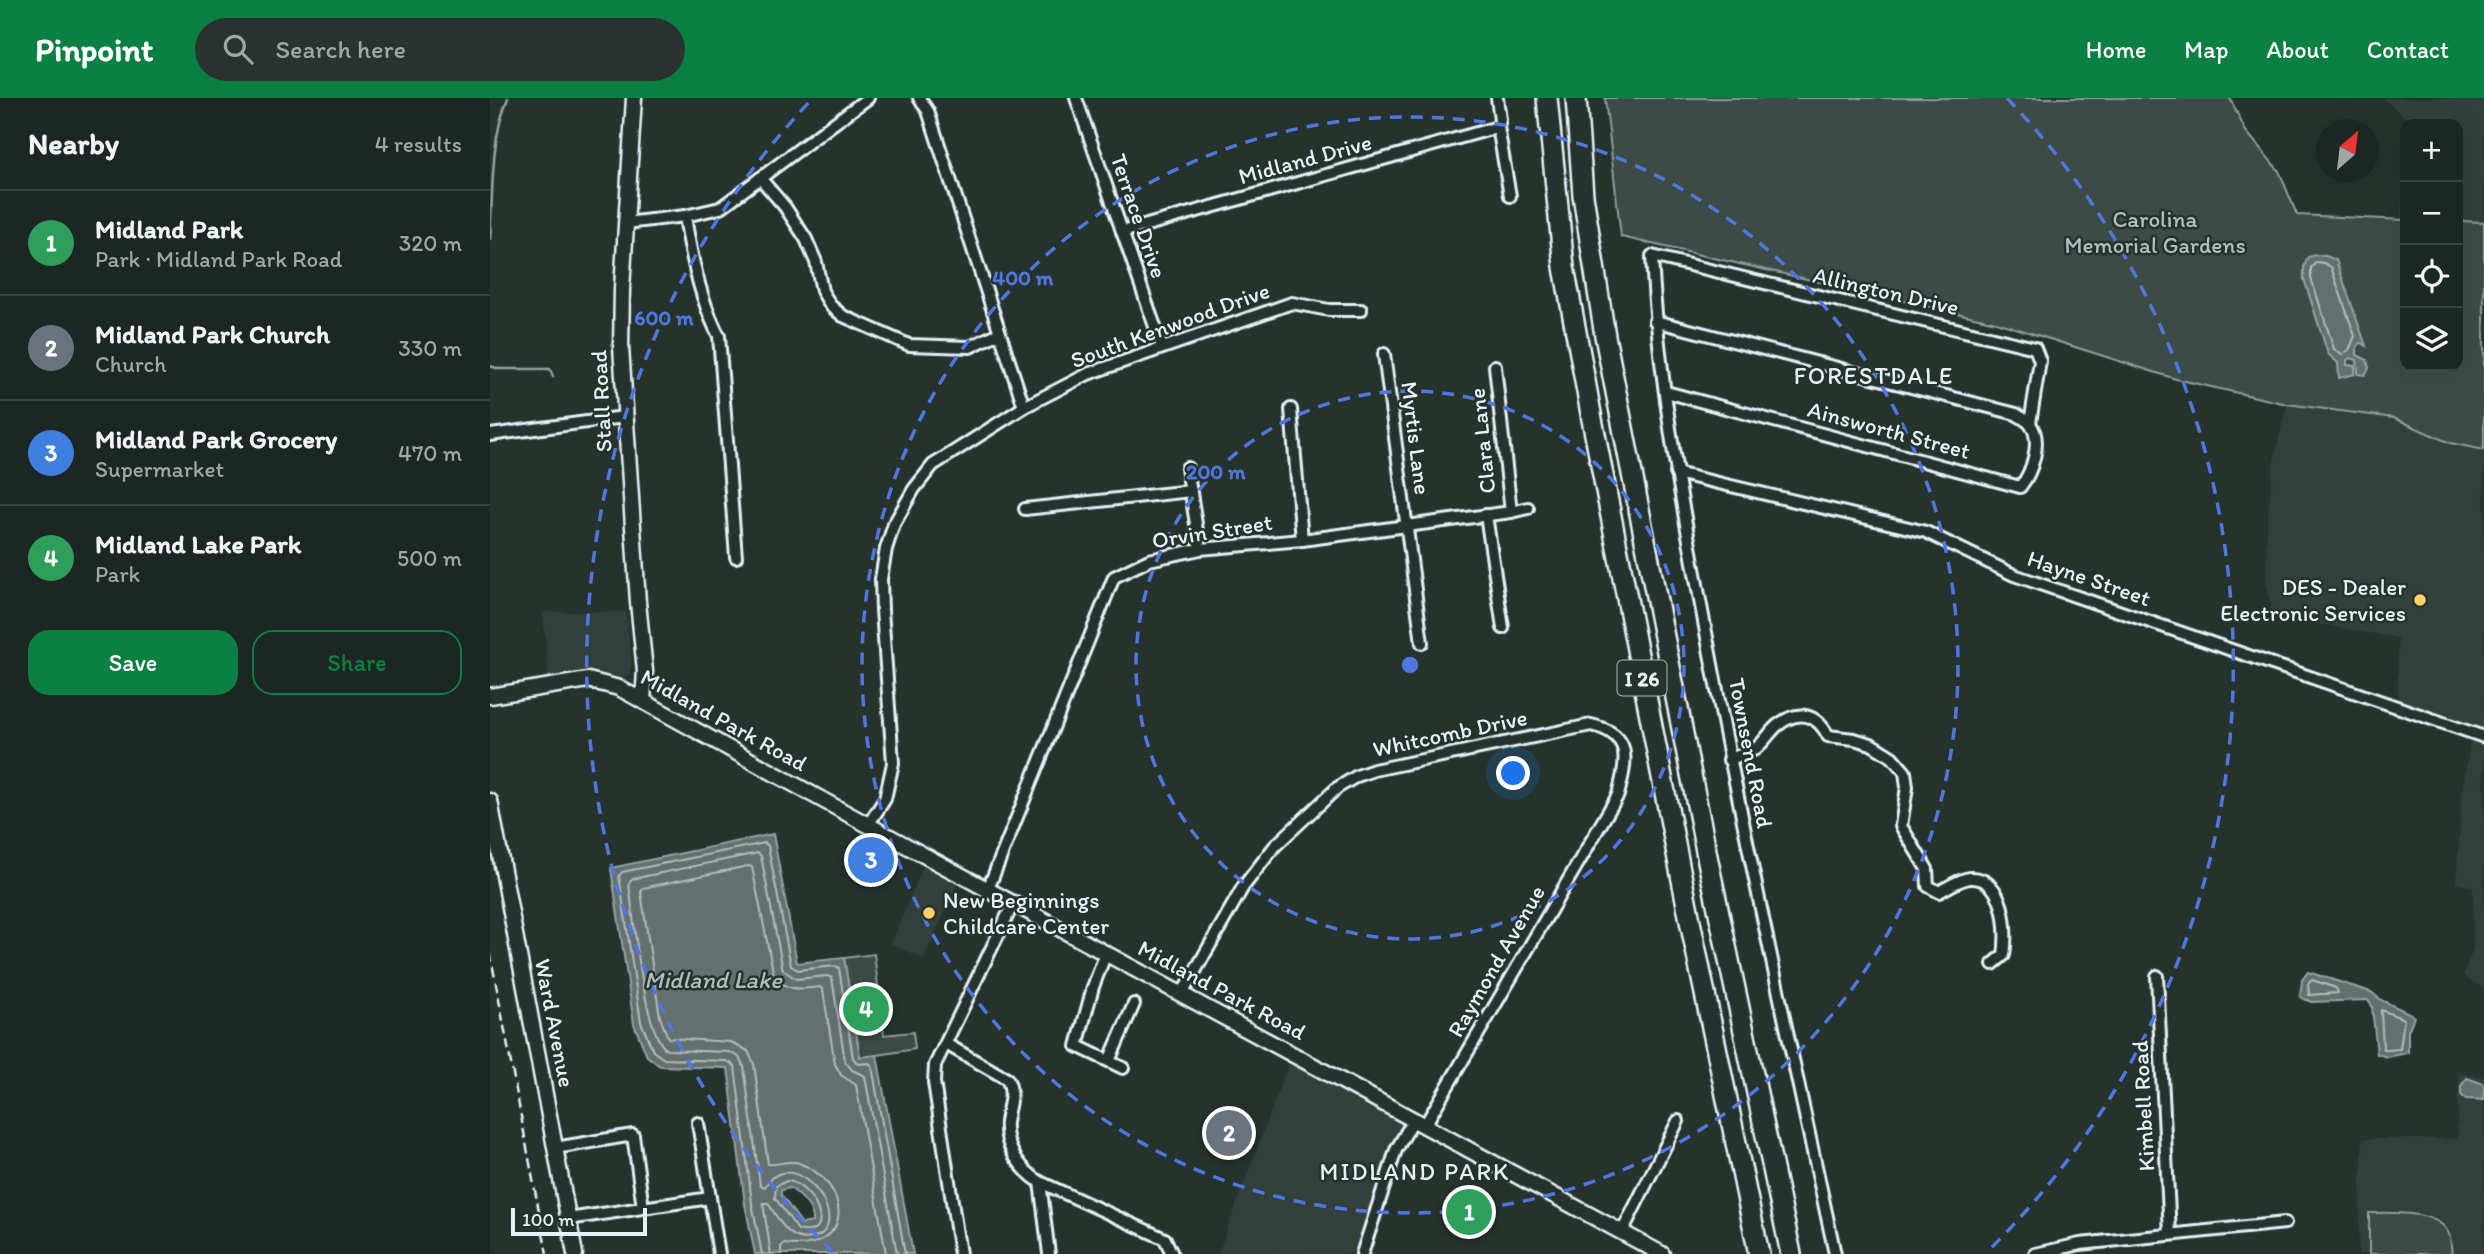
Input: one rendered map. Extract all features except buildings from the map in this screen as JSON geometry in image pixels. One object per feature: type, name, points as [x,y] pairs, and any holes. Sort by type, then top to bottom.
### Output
[{"type":"highway","name":"I 26","points":[[1547,98],[1564,267],[1591,419],[1759,1254]]},
{"type":"highway","name":"I 26","points":[[1576,98],[1583,195],[1605,336],[1708,861],[1791,1254]]},
{"type":"street","name":"Stall Road","points":[[634,98],[621,348],[624,417],[645,671],[643,701]]},
{"type":"street","points":[[626,223],[685,216],[720,208],[869,98]]},
{"type":"street","points":[[919,98],[928,111],[1024,407]]},
{"type":"street","name":"Terrace Drive","points":[[1076,98],[1162,347]]},
{"type":"street","points":[[1497,98],[1500,120],[1498,127],[1510,196]]},
{"type":"street","name":"Midland Drive","points":[[1122,232],[1498,127]]},
{"type":"street","points":[[760,178],[785,207],[806,239],[816,262],[822,291],[831,306],[843,316],[908,345],[970,347],[999,333]]},
{"type":"street","points":[[685,216],[689,247],[707,313],[719,336],[736,557]]},
{"type":"street","name":"Townsend Road","points":[[1652,256],[1655,321],[1676,473],[1729,760],[1835,1254]]},
{"type":"street","name":"Allington Drive","points":[[1652,256],[2035,348],[2040,361],[2030,423]]},
{"type":"street","name":"South Kenwood Drive","points":[[868,825],[885,799],[893,763],[881,579],[886,549],[894,524],[914,489],[933,465],[1024,407],[1088,374],[1162,347],[1292,303],[1329,310],[1360,310]]},
{"type":"street","points":[[1655,321],[2016,414],[2030,423]]},
{"type":"street","name":"Myrtis Lane","points":[[1384,354],[1422,643]]},
{"type":"street","name":"Clara Lane","points":[[1495,366],[1511,512]]},
{"type":"street","name":"Ainsworth Street","points":[[1666,392],[2020,486],[2029,476],[2036,451],[2034,431],[2030,423]]},
{"type":"street","points":[[1291,409],[1302,540]]},
{"type":"street","points":[[490,435],[624,417]]},
{"type":"street","points":[[1187,468],[1200,549]]},
{"type":"street","name":"Hayne Street","points":[[1676,473],[1926,532],[2014,575],[2484,737]]},
{"type":"street","points":[[1025,509],[1191,491]]},
{"type":"street","name":"Orvin Street","points":[[988,889],[1114,577],[1149,560],[1200,549],[1302,540],[1528,508]]},
{"type":"street","points":[[1486,515],[1503,628]]},
{"type":"street","name":"Midland Park Road","points":[[490,696],[588,680],[619,688],[1662,1254]]},
{"type":"street","points":[[1729,760],[1757,748],[1779,724],[1795,717],[1814,718],[1822,724],[1828,736],[1871,744],[1892,757],[1905,772],[1907,787],[1901,826],[1927,869],[1928,886],[1939,892],[1968,878],[1984,880],[1997,896],[2007,936],[2004,955],[1993,964]]},
{"type":"street","name":"Whitcomb Drive","points":[[1182,994],[1243,887],[1275,846],[1336,788],[1357,776],[1374,770],[1591,725],[1608,729],[1619,738],[1626,768],[1618,795],[1604,819]]},
{"type":"street","name":"Ward Avenue","points":[[490,801],[575,1254]]},
{"type":"street","name":"Raymond Avenue","points":[[1362,1254],[1396,1150],[1419,1122],[1604,819]]},
{"type":"street","points":[[960,1254],[934,1082],[936,1065],[1014,902]]},
{"type":"street","points":[[1106,953],[1093,987],[1077,1046],[1123,1068]]},
{"type":"street","name":"Kimbell Road","points":[[2157,976],[2170,1234]]},
{"type":"street","points":[[1109,1061],[1134,1004]]},
{"type":"street","points":[[946,1044],[1007,1079],[1012,1087],[1006,1125],[1011,1150],[1027,1174],[1165,1239],[1172,1254]]},
{"type":"street","points":[[1622,1232],[1678,1121]]},
{"type":"street","points":[[698,1123],[719,1254]]},
{"type":"street","points":[[555,1148],[633,1135],[643,1208]]},
{"type":"street","points":[[1040,1182],[1049,1254]]},
{"type":"street","points":[[568,1219],[710,1198]]},
{"type":"street","points":[[2035,1254],[2080,1244],[2285,1223]]},
{"type":"shaded area","points":[[2383,98],[2484,98],[2484,222],[2463,221],[2463,119],[2405,117]]},
{"type":"shaded area","points":[[2287,404],[2394,418],[2450,443],[2484,450],[2484,989],[2463,976],[2473,949],[2473,887],[2456,883],[2463,786],[2472,733],[2398,708],[2398,638],[2273,616],[2266,581],[2267,524],[2274,460]]},
{"type":"shaded area","points":[[543,612],[626,612],[632,664],[629,675],[620,679],[593,674],[548,679]]},
{"type":"shaded area","points":[[865,832],[891,846],[877,875],[849,862]]},
{"type":"shaded area","points":[[924,864],[958,882],[924,959],[891,944]]},
{"type":"shaded area","points":[[1289,1062],[1409,1127],[1362,1254],[1218,1254]]},
{"type":"shaded area","points":[[2459,1073],[2484,1077],[2484,1254],[2358,1254],[2363,1139],[2457,1139]]},
{"type":"green space","name":"Carolina Memorial Gardens","points":[[1605,98],[2230,98],[2245,130],[2279,171],[2297,215],[2400,220],[2400,371],[2463,371],[2463,221],[2484,222],[2484,450],[2450,443],[2394,418],[2287,404],[2176,379],[1996,322],[1621,237]]},
{"type":"green space","points":[[874,954],[884,1035],[913,1032],[915,1049],[860,1058],[844,958]]},
{"type":"green space","points":[[2369,1213],[2415,1214],[2437,1221],[2450,1237],[2452,1254],[2369,1254]]},
{"type":"water","points":[[2315,255],[2336,260],[2366,346],[2361,343],[2357,346],[2357,355],[2367,360],[2369,368],[2365,375],[2358,374],[2357,360],[2350,358],[2347,365],[2355,366],[2355,374],[2339,378],[2338,363],[2328,354],[2304,279],[2304,267],[2308,257]]},
{"type":"water","name":"Midland Lake","points":[[773,834],[797,963],[844,958],[860,1057],[877,1055],[913,1254],[755,1254],[745,1204],[728,1068],[660,1066],[647,1056],[634,1024],[611,868]],"holes":[[[790,1188],[809,1207],[813,1222],[802,1224],[781,1195],[781,1190]]]},
{"type":"water","points":[[2308,972],[2371,992],[2381,1000],[2411,1014],[2414,1017],[2408,1031],[2408,1053],[2387,1057],[2377,1054],[2372,1007],[2367,1000],[2311,1002],[2300,997],[2302,980]]},
{"type":"water","points":[[2467,1078],[2484,1084],[2484,1100],[2466,1099],[2461,1095],[2461,1086]]},
{"type":"waterway","points":[[490,239],[495,149],[508,98]]},
{"type":"waterway","points":[[490,366],[500,369],[550,369],[553,377]]},
{"type":"railway","points":[[490,952],[547,1254]]},
{"type":"place","name":"DES - Dealer Electronic Services","points":[[2420,600]]},
{"type":"place","name":"Midland Park Grocery","points":[[871,860]]},
{"type":"place","name":"New Beginnings Childcare Center","points":[[929,913]]},
{"type":"place","name":"Midland Lake Park","points":[[866,1009]]},
{"type":"place","name":"Midland Park Church","points":[[1229,1133]]},
{"type":"place","name":"Midland Park","points":[[1469,1212]]},
{"type":"district","name":"FORESTDALE","points":[[1874,375]]},
{"type":"district","name":"MIDLAND PARK","points":[[1415,1171]]}]
